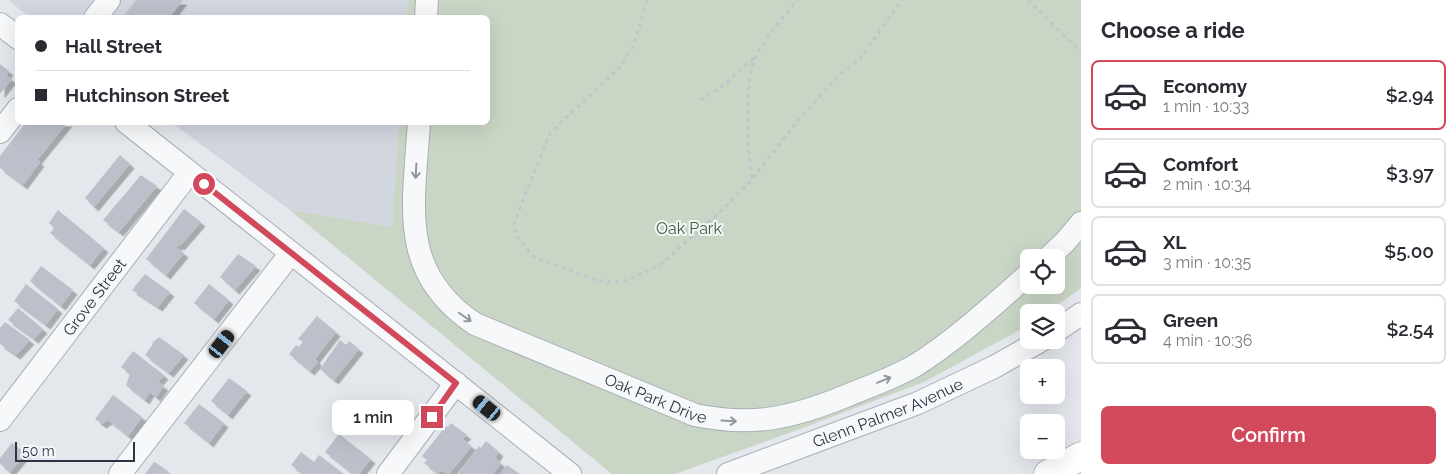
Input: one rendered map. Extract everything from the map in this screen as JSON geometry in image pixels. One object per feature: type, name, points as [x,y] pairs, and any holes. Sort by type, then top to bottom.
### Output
[{"type":"highway","points":[[1048,474],[1081,456]]},
{"type":"street","points":[[97,15],[109,0]]},
{"type":"street","points":[[426,15],[427,0]]},
{"type":"street","points":[[0,24],[15,36]]},
{"type":"street","points":[[0,132],[15,113]]},
{"type":"street","points":[[130,125],[456,383],[565,472]]},
{"type":"street","name":"Oak Park Drive","points":[[419,125],[414,227],[417,250],[428,276],[459,313],[476,324],[695,415],[720,420],[772,420],[818,408],[896,376],[949,342],[1020,282]]},
{"type":"street","name":"Grove Street","points":[[0,420],[189,173]]},
{"type":"street","points":[[1058,249],[1081,223]]},
{"type":"street","points":[[120,474],[291,253]]},
{"type":"street","points":[[1065,325],[1081,314]]},
{"type":"street","name":"Glenn Palmer Avenue","points":[[728,474],[918,403],[994,367],[1026,349]]},
{"type":"street","points":[[388,474],[456,383]]},
{"type":"path","points":[[647,0],[634,45],[620,67],[560,121],[550,133],[519,208],[513,229],[522,246],[534,256],[560,268],[609,282],[625,281],[660,265],[721,211],[752,178],[839,74],[860,60],[902,0]]},
{"type":"path","points":[[700,100],[720,88],[755,57],[797,0]]},
{"type":"path","points":[[1028,0],[1081,52]]},
{"type":"path","points":[[752,178],[749,161],[749,86],[755,57]]},
{"type":"shaded area","points":[[9,0],[408,0],[407,15],[26,15]]},
{"type":"shaded area","points":[[175,125],[399,125],[392,227],[290,210]]},
{"type":"green space","name":"Oak Park","points":[[408,0],[1081,0],[1081,288],[1059,304],[1020,304],[1020,330],[924,382],[675,474],[612,474],[290,210],[392,227],[399,125],[490,125],[490,15],[407,15]]},
{"type":"building","points":[[136,0],[183,0],[171,15],[124,15]]},
{"type":"building","points":[[0,64],[9,71],[6,75],[12,79],[0,94]]},
{"type":"building","points":[[24,125],[66,125],[37,160],[40,162],[23,185],[0,168],[0,156]]},
{"type":"building","points":[[120,155],[130,164],[94,207],[85,198]]},
{"type":"building","points":[[141,175],[157,186],[119,232],[103,220]]},
{"type":"building","points":[[184,209],[201,222],[180,246],[176,247],[184,253],[166,275],[146,259]]},
{"type":"building","points":[[58,210],[104,248],[90,265],[50,233],[54,228],[49,223]]},
{"type":"building","points":[[238,254],[256,266],[235,290],[220,277]]},
{"type":"building","points":[[41,266],[73,290],[61,306],[30,281]]},
{"type":"building","points":[[145,274],[170,292],[158,307],[132,290]]},
{"type":"building","points":[[26,284],[58,309],[46,325],[14,301]]},
{"type":"building","points":[[209,284],[229,300],[214,319],[194,303]]},
{"type":"building","points":[[18,308],[43,329],[34,339],[8,320]]},
{"type":"building","points":[[317,316],[336,332],[315,359],[318,362],[310,371],[289,354],[296,345],[299,347],[303,342],[298,339]]},
{"type":"building","points":[[5,322],[30,340],[16,355],[0,344],[0,328]]},
{"type":"building","points":[[159,337],[184,355],[169,373],[145,355],[152,343]]},
{"type":"building","points":[[340,340],[346,345],[349,341],[359,349],[334,380],[320,369]]},
{"type":"building","points":[[133,351],[164,375],[158,382],[164,386],[156,397],[150,392],[145,400],[126,385],[130,374],[121,367]]},
{"type":"building","points":[[229,378],[247,391],[228,415],[211,401]]},
{"type":"building","points":[[113,395],[142,417],[128,436],[108,420],[102,424],[95,419]]},
{"type":"building","points":[[199,404],[224,423],[209,443],[184,423]]},
{"type":"building","points":[[451,423],[467,435],[462,439],[472,446],[449,474],[441,471],[438,474],[424,463],[427,460],[422,456],[446,426],[448,427]]},
{"type":"building","points":[[339,434],[371,459],[359,474],[353,474],[325,452]]},
{"type":"building","points":[[486,441],[499,452],[495,458],[501,463],[493,474],[458,474],[479,446],[481,448]]},
{"type":"building","points":[[12,443],[26,453],[10,472],[0,464],[0,458]]},
{"type":"building","points":[[301,452],[314,462],[319,455],[344,474],[303,474],[291,465]]},
{"type":"building","points":[[154,462],[169,472],[167,474],[145,474]]},
{"type":"building","points":[[507,465],[520,474],[500,474]]},
{"type":"route","points":[[204,184],[456,383],[432,417]]}]
